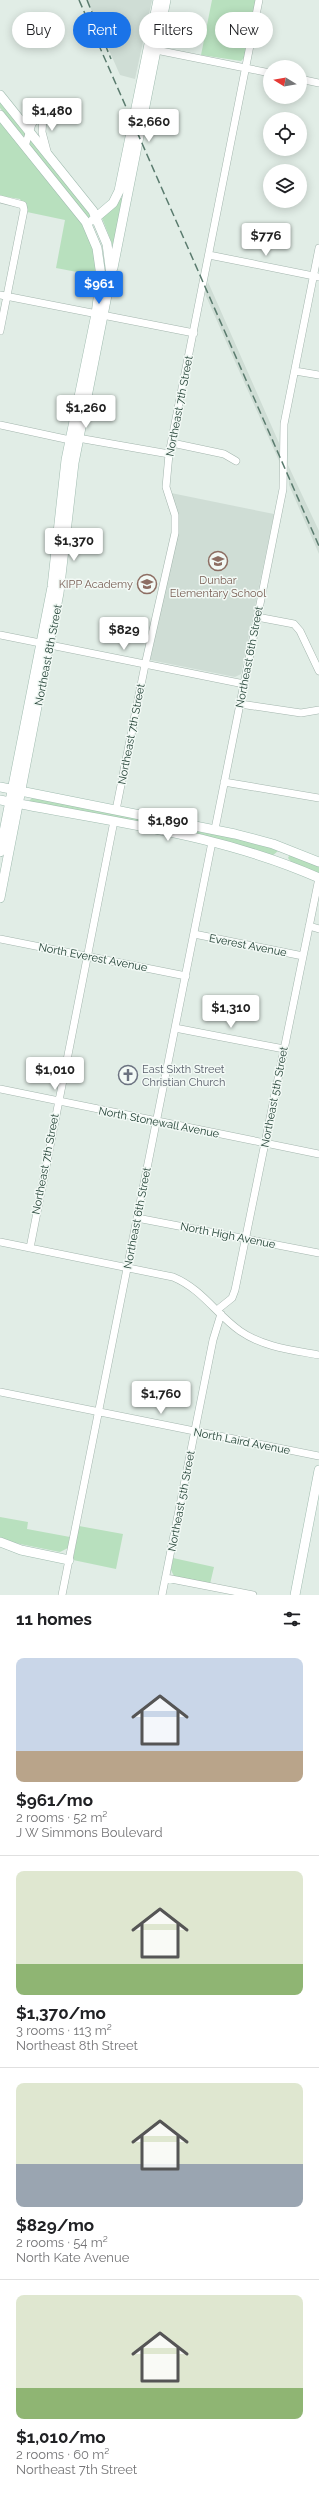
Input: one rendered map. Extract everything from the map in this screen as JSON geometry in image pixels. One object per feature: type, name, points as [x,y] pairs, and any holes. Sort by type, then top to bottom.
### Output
[{"type":"main road","points":[[90,230],[96,216],[113,203],[120,191],[158,0]]},
{"type":"main road","points":[[100,315],[110,282],[166,0]]},
{"type":"main road","points":[[0,95],[88,203],[96,216],[109,253],[110,282]]},
{"type":"main road","points":[[0,115],[77,210],[90,230],[97,248],[101,270],[100,315]]},
{"type":"main road","name":"Northeast 8th Street","points":[[0,898],[19,804],[17,791],[46,644],[56,566],[62,490],[100,315]]},
{"type":"main road","points":[[0,787],[215,829],[273,844],[319,862]]},
{"type":"main road","name":"Northeast 8th Street","points":[[0,852],[10,802],[17,791]]},
{"type":"main road","points":[[0,800],[114,821],[212,842],[270,858],[319,878]]},
{"type":"main road","points":[[295,1595],[318,1476]]},
{"type":"main road","points":[[0,1542],[21,1550],[69,1560]]},
{"type":"main road","points":[[0,1550],[21,1550]]},
{"type":"street","name":"Northeast 7th Street","points":[[116,810],[145,665],[175,533],[176,515],[166,486],[169,454],[259,0]]},
{"type":"street","points":[[156,50],[263,72]]},
{"type":"street","points":[[307,80],[319,83]]},
{"type":"street","points":[[25,146],[32,124],[44,107],[43,138],[50,156]]},
{"type":"street","points":[[0,199],[19,202],[23,205],[24,210],[3,296],[0,331]]},
{"type":"street","name":"Northeast 6th Street","points":[[215,829],[283,489],[284,424],[316,277],[319,248]]},
{"type":"street","points":[[209,255],[316,277]]},
{"type":"street","points":[[3,296],[194,333]]},
{"type":"street","points":[[295,371],[319,375]]},
{"type":"street","points":[[0,425],[74,439],[169,454]]},
{"type":"street","points":[[172,443],[224,454],[236,461]]},
{"type":"street","points":[[257,617],[294,624],[300,631],[319,672]]},
{"type":"street","points":[[0,635],[244,684]]},
{"type":"street","points":[[240,704],[301,713],[319,710]]},
{"type":"street","points":[[224,782],[319,798]]},
{"type":"street","name":"Northeast 7th Street","points":[[30,1248],[86,957],[114,821]]},
{"type":"street","name":"Northeast 6th Street","points":[[62,1595],[212,842]]},
{"type":"street","name":"Northeast 5th Street","points":[[162,1595],[219,1312],[234,1294],[319,878]]},
{"type":"street","points":[[309,926],[319,929]]},
{"type":"street","name":"Everest Avenue","points":[[194,934],[303,956]]},
{"type":"street","name":"North Everest Avenue","points":[[0,938],[86,957],[186,976]]},
{"type":"street","points":[[175,1028],[284,1049]]},
{"type":"street","name":"North Stonewall Avenue","points":[[0,1089],[319,1154]]},
{"type":"street","name":"North High Avenue","points":[[137,1218],[319,1253]]},
{"type":"street","points":[[0,1242],[128,1267],[181,1280],[199,1292],[242,1332],[259,1341],[319,1355]]},
{"type":"street","name":"North Laird Avenue","points":[[0,1392],[319,1456]]},
{"type":"street","points":[[166,1578],[253,1595]]},
{"type":"shaded area","points":[[87,0],[152,0],[149,12],[139,12],[139,48],[142,48],[135,79],[120,75],[108,48],[131,48],[131,12],[92,12]]},
{"type":"shaded area","points":[[208,282],[279,443],[280,463],[205,294]]},
{"type":"shaded area","points":[[288,465],[319,531],[319,554],[289,485]]},
{"type":"shaded area","name":"Dunbar Elementary School","points":[[171,493],[274,514],[241,674],[235,677],[150,660],[177,533]]},
{"type":"green space","points":[[212,0],[256,0],[254,12],[215,12],[215,48],[246,48],[244,58],[241,61],[201,55],[202,48],[207,48],[207,25]]},
{"type":"green space","points":[[0,100],[26,131],[26,136],[24,137],[0,108]]},
{"type":"green space","points":[[0,121],[84,225],[93,246],[98,276],[56,268],[65,220],[27,212],[20,199],[0,196]]},
{"type":"green space","points":[[30,138],[93,217],[89,219],[29,144]]},
{"type":"green space","points":[[121,198],[124,198],[113,246],[102,218]]},
{"type":"green space","points":[[32,798],[249,839],[278,851],[272,856],[28,802]]},
{"type":"green space","points":[[290,854],[319,864],[319,875],[292,863],[288,858]]},
{"type":"green space","points":[[0,1517],[28,1522],[27,1529],[70,1537],[68,1548],[60,1552],[0,1540]]},
{"type":"green space","points":[[79,1526],[123,1534],[116,1569],[73,1560]]},
{"type":"green space","points":[[173,1558],[214,1567],[210,1584],[174,1576],[171,1570]]},
{"type":"railway","points":[[79,0],[319,546]]},
{"type":"railway","points":[[87,0],[111,59]]},
{"type":"place","name":"Dunbar Elementary School","points":[[218,561]]},
{"type":"place","name":"KIPP Academy","points":[[147,584]]},
{"type":"place","name":"East Sixth Street Christian Church","points":[[128,1075]]}]
